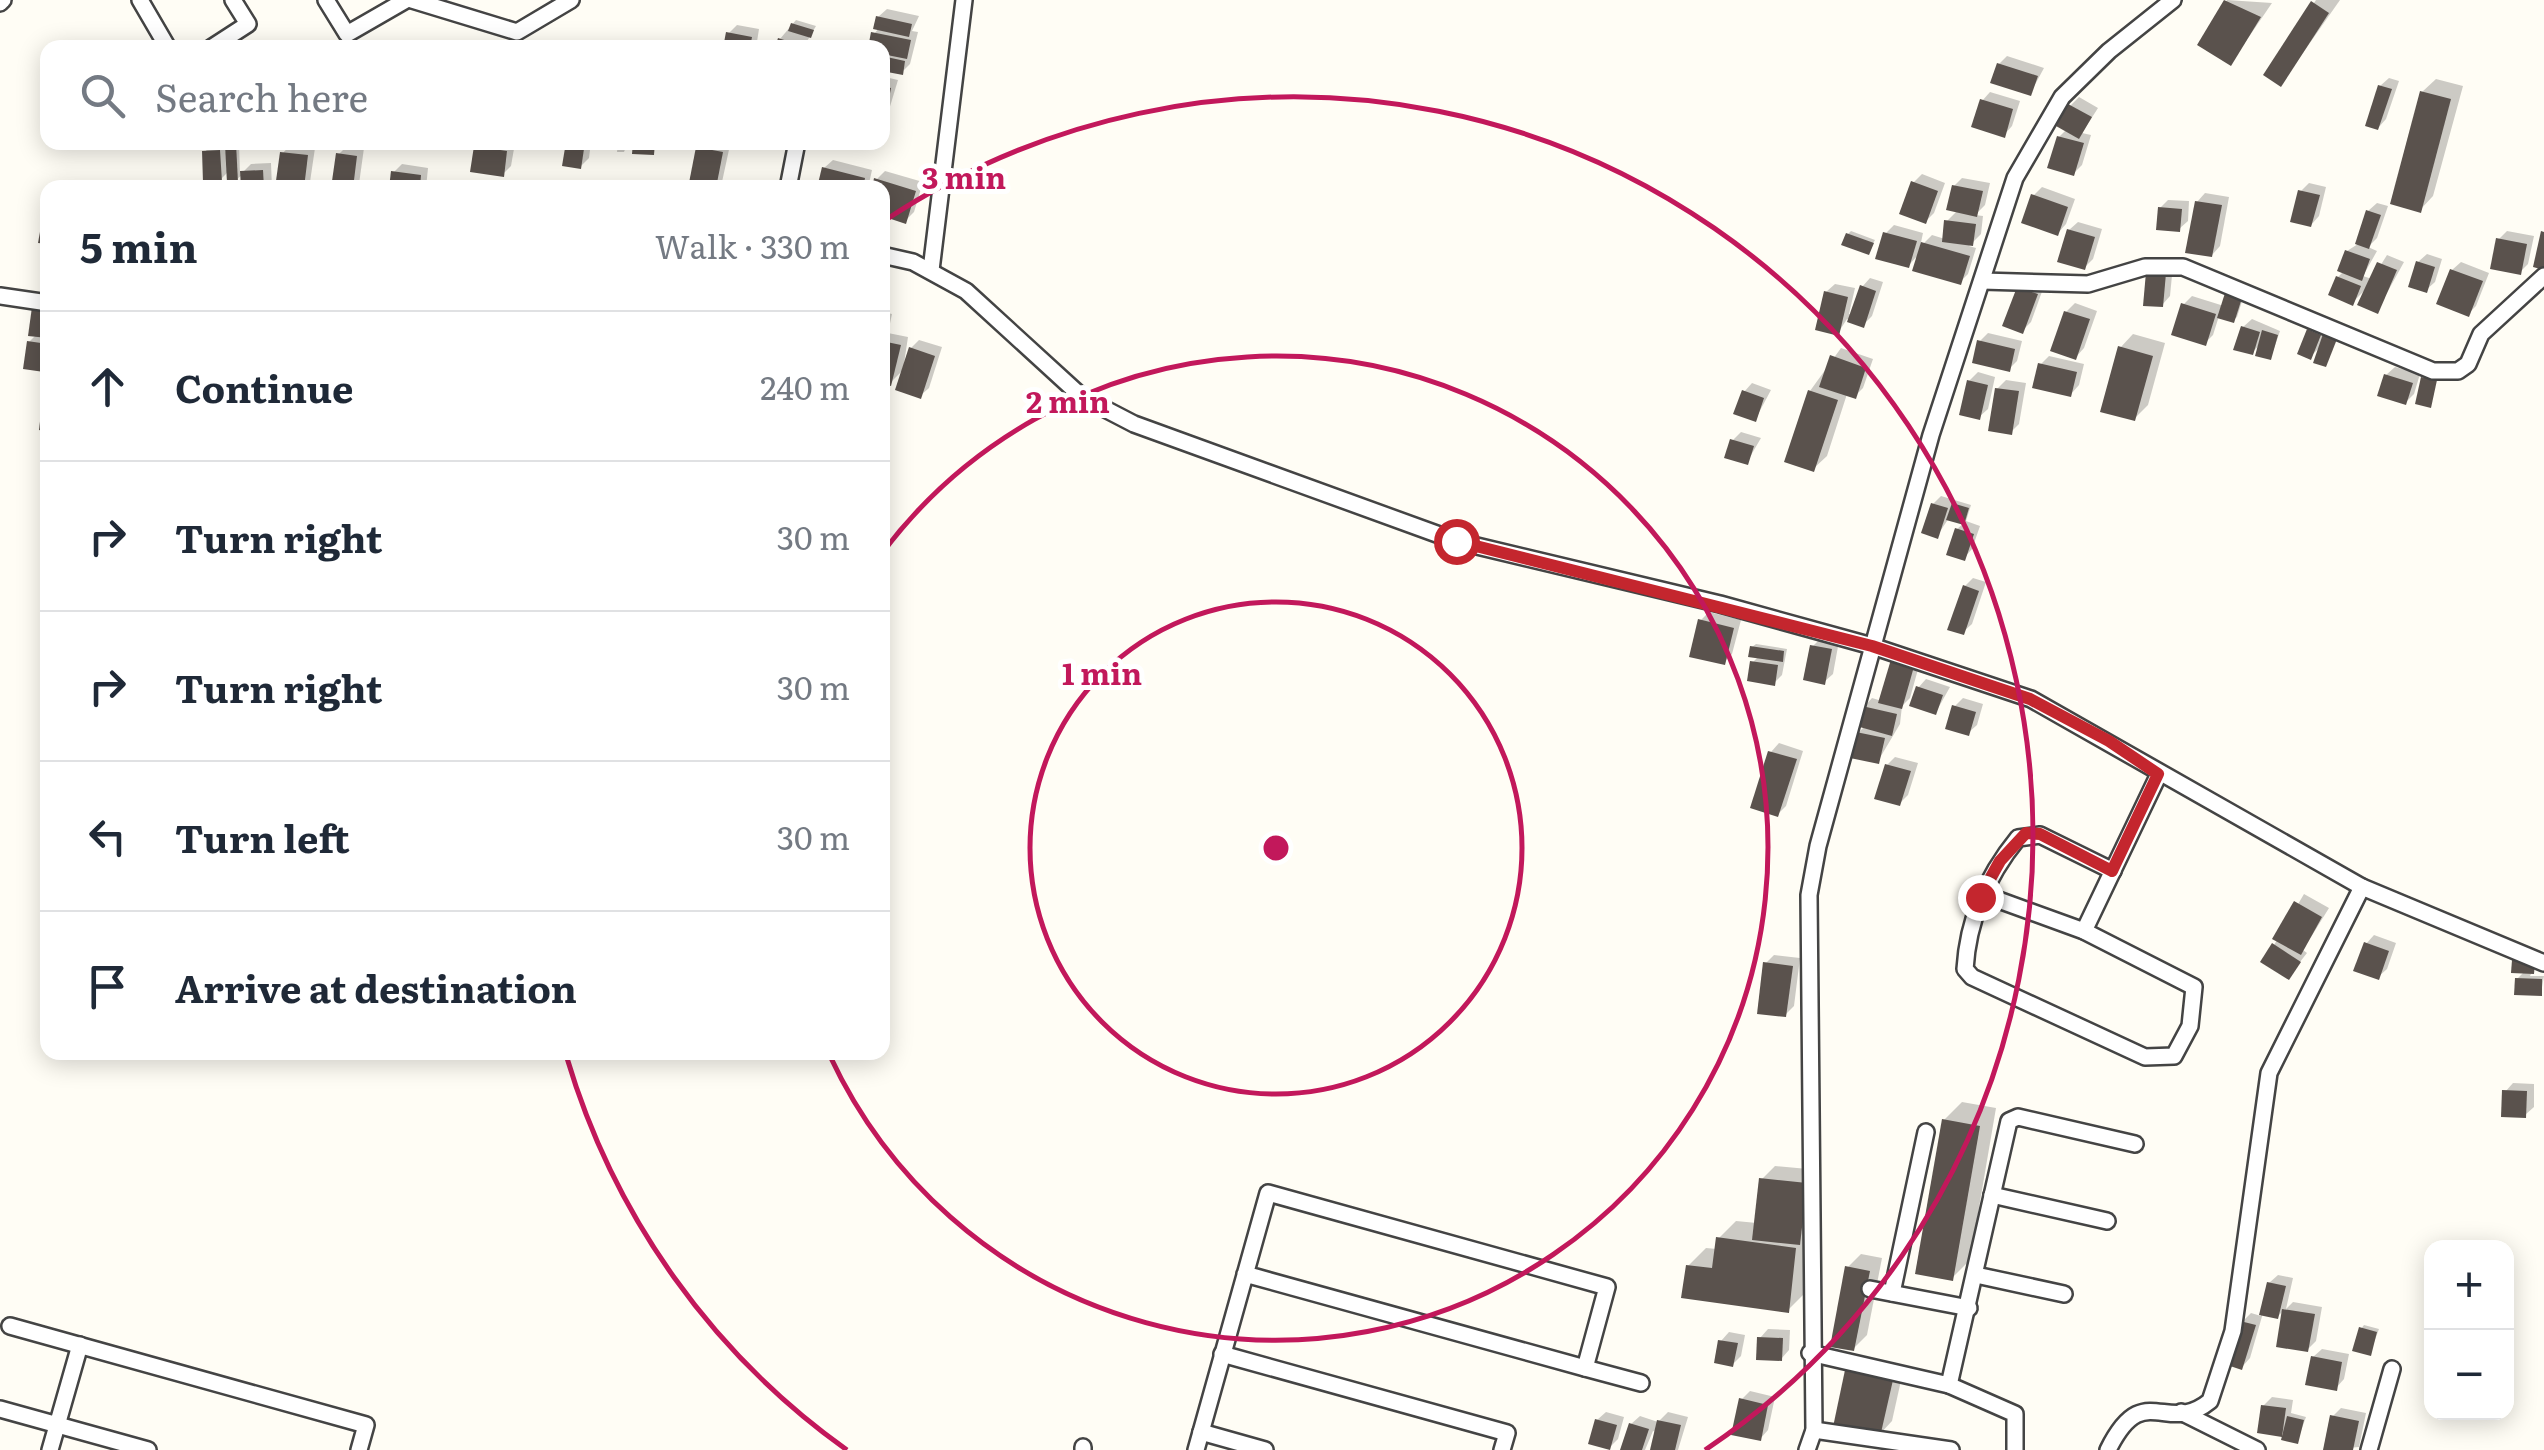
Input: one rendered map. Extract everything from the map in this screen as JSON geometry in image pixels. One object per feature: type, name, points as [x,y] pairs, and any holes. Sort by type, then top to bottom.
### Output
[{"type":"street","points":[[140,0],[163,40]]},
{"type":"street","points":[[223,40],[248,24],[233,0]]},
{"type":"street","points":[[326,0],[347,34],[409,0],[517,32],[571,0]]},
{"type":"street","points":[[931,270],[964,0]]},
{"type":"street","points":[[1828,1450],[1810,1353],[1808,896],[1931,435],[2015,178],[2062,98],[2109,51],[2173,0]]},
{"type":"street","points":[[790,180],[795,150]]},
{"type":"street","points":[[890,257],[931,270],[966,291],[1082,397],[1134,424],[1456,541],[1872,646],[2030,699],[2362,887],[2544,963]]},
{"type":"street","points":[[1982,280],[2088,284],[2145,267],[2183,267],[2433,372],[2447,373],[2468,364],[2481,334],[2544,276]]},
{"type":"street","points":[[0,296],[40,303]]},
{"type":"street","points":[[2084,931],[2158,774]]},
{"type":"street","points":[[1982,894],[2084,931],[2194,987],[2190,1026],[2174,1056],[2145,1057],[1972,977],[1965,969],[1966,942],[1982,894],[2000,861],[2026,833],[2040,834],[2112,871]]},
{"type":"street","points":[[2108,1450],[2125,1418],[2136,1413],[2202,1408],[2210,1401],[2233,1331],[2268,1074],[2362,887]]},
{"type":"street","points":[[1948,1385],[1969,1308],[2006,1125],[2012,1118],[2135,1144]]},
{"type":"street","points":[[1892,1292],[1926,1132]]},
{"type":"street","points":[[1196,1450],[1268,1193],[1608,1287],[1584,1368]]},
{"type":"street","points":[[1992,1195],[2107,1221]]},
{"type":"street","points":[[1245,1274],[1642,1383]]},
{"type":"street","points":[[1976,1275],[2064,1294]]},
{"type":"street","points":[[1870,1289],[1969,1308]]},
{"type":"street","points":[[10,1326],[366,1425],[359,1450]]},
{"type":"street","points":[[50,1450],[80,1345]]},
{"type":"street","points":[[1810,1353],[1948,1385],[2015,1414],[2015,1450]]},
{"type":"street","points":[[1222,1354],[1507,1433],[1502,1450]]},
{"type":"street","points":[[2369,1450],[2392,1368]]},
{"type":"street","points":[[0,1409],[148,1450]]},
{"type":"street","points":[[2182,1412],[2257,1450]]},
{"type":"street","points":[[1807,1450],[1822,1431]]},
{"type":"street","points":[[1822,1431],[1951,1450]]},
{"type":"street","points":[[1200,1432],[1265,1450]]},
{"type":"building","points":[[2224,0],[2261,17],[2231,66],[2197,45]]},
{"type":"building","points":[[2311,1],[2329,13],[2281,87],[2263,75]]},
{"type":"building","points":[[876,16],[912,24],[909,37],[873,29]]},
{"type":"building","points":[[791,23],[814,30],[811,38],[788,31]]},
{"type":"building","points":[[726,32],[752,37],[751,40],[724,40]]},
{"type":"building","points":[[871,32],[911,40],[907,59],[890,56],[890,40],[870,40]]},
{"type":"building","points":[[890,58],[905,61],[903,75],[890,73]]},
{"type":"building","points":[[1997,63],[2038,76],[2031,96],[1990,83]]},
{"type":"building","points":[[2378,85],[2392,89],[2378,130],[2365,126]]},
{"type":"building","points":[[2420,91],[2451,99],[2421,213],[2390,204]]},
{"type":"building","points":[[1980,99],[2013,109],[2005,138],[1971,127]]},
{"type":"building","points":[[2068,104],[2092,117],[2079,139],[2056,126]]},
{"type":"building","points":[[2057,136],[2084,143],[2074,176],[2047,168]]},
{"type":"building","points":[[220,150],[222,180],[203,180],[202,151]]},
{"type":"building","points":[[225,150],[236,150],[238,180],[227,180]]},
{"type":"building","points":[[473,150],[507,151],[504,177],[470,172]]},
{"type":"building","points":[[565,150],[584,150],[581,169],[562,166]]},
{"type":"building","points":[[632,150],[654,150],[654,155],[632,154]]},
{"type":"building","points":[[695,150],[723,152],[718,180],[690,180]]},
{"type":"building","points":[[280,152],[308,155],[305,180],[276,180]]},
{"type":"building","points":[[336,153],[357,156],[354,180],[332,180]]},
{"type":"building","points":[[822,167],[865,178],[865,180],[819,180]]},
{"type":"building","points":[[263,170],[264,180],[241,180],[240,171]]},
{"type":"building","points":[[391,171],[421,175],[421,180],[390,180]]},
{"type":"building","points":[[1911,181],[1938,191],[1926,224],[1899,214]]},
{"type":"building","points":[[890,183],[916,191],[906,224],[890,219]]},
{"type":"building","points":[[1952,185],[1983,191],[1977,217],[1946,210]]},
{"type":"building","points":[[2298,190],[2320,195],[2311,227],[2290,222]]},
{"type":"building","points":[[2031,194],[2068,207],[2058,236],[2021,223]]},
{"type":"building","points":[[2195,201],[2222,205],[2212,257],[2185,253]]},
{"type":"building","points":[[2158,207],[2182,209],[2180,232],[2156,230]]},
{"type":"building","points":[[2366,210],[2381,215],[2369,249],[2355,244]]},
{"type":"building","points":[[1944,220],[1976,224],[1973,246],[1942,242]]},
{"type":"building","points":[[2067,229],[2095,237],[2085,270],[2057,262]]},
{"type":"building","points":[[2541,231],[2544,232],[2544,270],[2533,267]]},
{"type":"building","points":[[1883,232],[1917,241],[1909,268],[1875,259]]},
{"type":"building","points":[[1846,233],[1874,243],[1869,255],[1841,245]]},
{"type":"building","points":[[2496,238],[2527,244],[2521,275],[2490,269]]},
{"type":"building","points":[[1921,242],[1970,256],[1961,285],[1912,271]]},
{"type":"building","points":[[2345,250],[2370,259],[2362,281],[2337,271]]},
{"type":"building","points":[[2416,261],[2435,267],[2427,293],[2408,287]]},
{"type":"building","points":[[2377,262],[2397,270],[2378,314],[2357,305]]},
{"type":"building","points":[[2450,269],[2483,281],[2469,317],[2436,304]]},
{"type":"building","points":[[2146,272],[2166,273],[2163,307],[2143,306]]},
{"type":"building","points":[[2336,276],[2361,286],[2353,306],[2328,295]]},
{"type":"building","points":[[1860,285],[1876,291],[1864,328],[1847,322]]},
{"type":"building","points":[[2017,287],[2038,294],[2023,334],[2002,326]]},
{"type":"building","points":[[1824,291],[1848,297],[1839,336],[1815,330]]},
{"type":"building","points":[[2225,293],[2242,298],[2234,323],[2217,318]]},
{"type":"building","points":[[2181,303],[2216,314],[2206,346],[2171,335]]},
{"type":"building","points":[[32,307],[40,308],[40,337],[28,336]]},
{"type":"building","points":[[2064,311],[2090,319],[2076,360],[2050,351]]},
{"type":"building","points":[[2241,326],[2260,332],[2253,355],[2233,350]]},
{"type":"building","points":[[2307,329],[2321,335],[2311,360],[2297,354]]},
{"type":"building","points":[[2262,330],[2278,335],[2271,360],[2255,356]]},
{"type":"building","points":[[2323,334],[2337,339],[2326,367],[2313,363]]},
{"type":"building","points":[[1977,340],[2015,349],[2010,372],[1972,363]]},
{"type":"building","points":[[27,341],[40,343],[40,371],[23,369]]},
{"type":"building","points":[[890,343],[901,345],[890,386]]},
{"type":"building","points":[[2118,346],[2153,356],[2135,421],[2100,412]]},
{"type":"building","points":[[909,347],[935,356],[921,399],[895,390]]},
{"type":"building","points":[[1830,355],[1866,368],[1856,399],[1819,387]]},
{"type":"building","points":[[2038,363],[2077,372],[2071,397],[2032,388]]},
{"type":"building","points":[[2384,374],[2413,383],[2406,405],[2377,396]]},
{"type":"building","points":[[2421,377],[2437,380],[2431,408],[2415,404]]},
{"type":"building","points":[[1967,380],[1988,385],[1980,420],[1959,415]]},
{"type":"building","points":[[1995,388],[2019,391],[2012,435],[1988,431]]},
{"type":"building","points":[[1742,390],[1764,398],[1756,422],[1733,414]]},
{"type":"building","points":[[1808,390],[1838,400],[1814,472],[1784,462]]},
{"type":"building","points":[[1730,439],[1754,446],[1748,465],[1724,458]]},
{"type":"building","points":[[1931,503],[1948,508],[1938,539],[1921,533]]},
{"type":"building","points":[[1952,503],[1969,508],[1964,525],[1946,520]]},
{"type":"building","points":[[1955,528],[1974,534],[1965,561],[1946,555]]},
{"type":"building","points":[[1963,585],[1979,591],[1964,635],[1947,630]]},
{"type":"building","points":[[1698,619],[1734,628],[1725,665],[1689,657]]},
{"type":"building","points":[[1810,645],[1832,649],[1825,685],[1803,680]]},
{"type":"building","points":[[1750,646],[1784,651],[1783,662],[1748,657]]},
{"type":"building","points":[[1892,656],[1915,663],[1902,709],[1878,703]]},
{"type":"building","points":[[1750,661],[1778,665],[1775,686],[1747,681]]},
{"type":"building","points":[[1916,686],[1943,695],[1936,715],[1909,706]]},
{"type":"building","points":[[1952,705],[1976,712],[1969,736],[1945,729]]},
{"type":"building","points":[[1862,706],[1897,714],[1892,736],[1856,726]]},
{"type":"building","points":[[1856,732],[1885,738],[1879,764],[1850,758]]},
{"type":"building","points":[[1768,751],[1797,759],[1778,817],[1750,808]]},
{"type":"building","points":[[1885,764],[1911,771],[1900,806],[1874,799]]},
{"type":"building","points":[[2294,901],[2322,917],[2301,955],[2272,939]]},
{"type":"building","points":[[2364,942],[2389,951],[2379,980],[2353,971]]},
{"type":"building","points":[[2272,943],[2301,962],[2289,980],[2260,962]]},
{"type":"building","points":[[2512,960],[2535,962],[2534,974],[2511,973]]},
{"type":"building","points":[[1763,962],[1793,966],[1786,1017],[1757,1014]]},
{"type":"building","points":[[2515,978],[2542,979],[2542,996],[2514,995]]},
{"type":"building","points":[[2502,1090],[2527,1091],[2526,1118],[2501,1117]]},
{"type":"building","points":[[1942,1119],[1980,1126],[1953,1281],[1915,1274]]},
{"type":"building","points":[[1759,1178],[1807,1183],[1800,1245],[1752,1240]]},
{"type":"building","points":[[1716,1237],[1796,1248],[1789,1313],[1681,1298],[1686,1265],[1712,1268]]},
{"type":"building","points":[[1845,1266],[1870,1271],[1854,1351],[1830,1347]]},
{"type":"building","points":[[2267,1282],[2286,1286],[2278,1319],[2259,1315]]},
{"type":"building","points":[[2282,1309],[2315,1314],[2308,1352],[2276,1347]]},
{"type":"building","points":[[2240,1321],[2256,1325],[2242,1370],[2227,1365]]},
{"type":"building","points":[[2359,1327],[2377,1332],[2371,1356],[2352,1351]]},
{"type":"building","points":[[1757,1337],[1783,1338],[1782,1361],[1756,1360]]},
{"type":"building","points":[[1718,1340],[1738,1343],[1733,1367],[1714,1363]]},
{"type":"building","points":[[2311,1356],[2342,1362],[2337,1391],[2305,1385]]},
{"type":"building","points":[[1845,1370],[1893,1380],[1880,1437],[1833,1427]]},
{"type":"building","points":[[1739,1398],[1768,1405],[1761,1441],[1731,1435]]},
{"type":"building","points":[[2261,1405],[2286,1408],[2282,1437],[2257,1433]]},
{"type":"building","points":[[2330,1415],[2359,1421],[2353,1450],[2323,1450]]},
{"type":"building","points":[[2287,1416],[2304,1420],[2298,1444],[2281,1440]]},
{"type":"building","points":[[1595,1419],[1617,1425],[1610,1450],[1588,1444]]},
{"type":"building","points":[[1657,1420],[1681,1425],[1675,1450],[1650,1450]]},
{"type":"building","points":[[1629,1423],[1649,1429],[1642,1450],[1620,1450]]},
{"type":"route","points":[[1456,541],[1720,604],[1872,646],[2030,699],[2109,741],[2158,774],[2112,871],[2040,834],[2026,833],[2000,861],[1980,897]]}]
